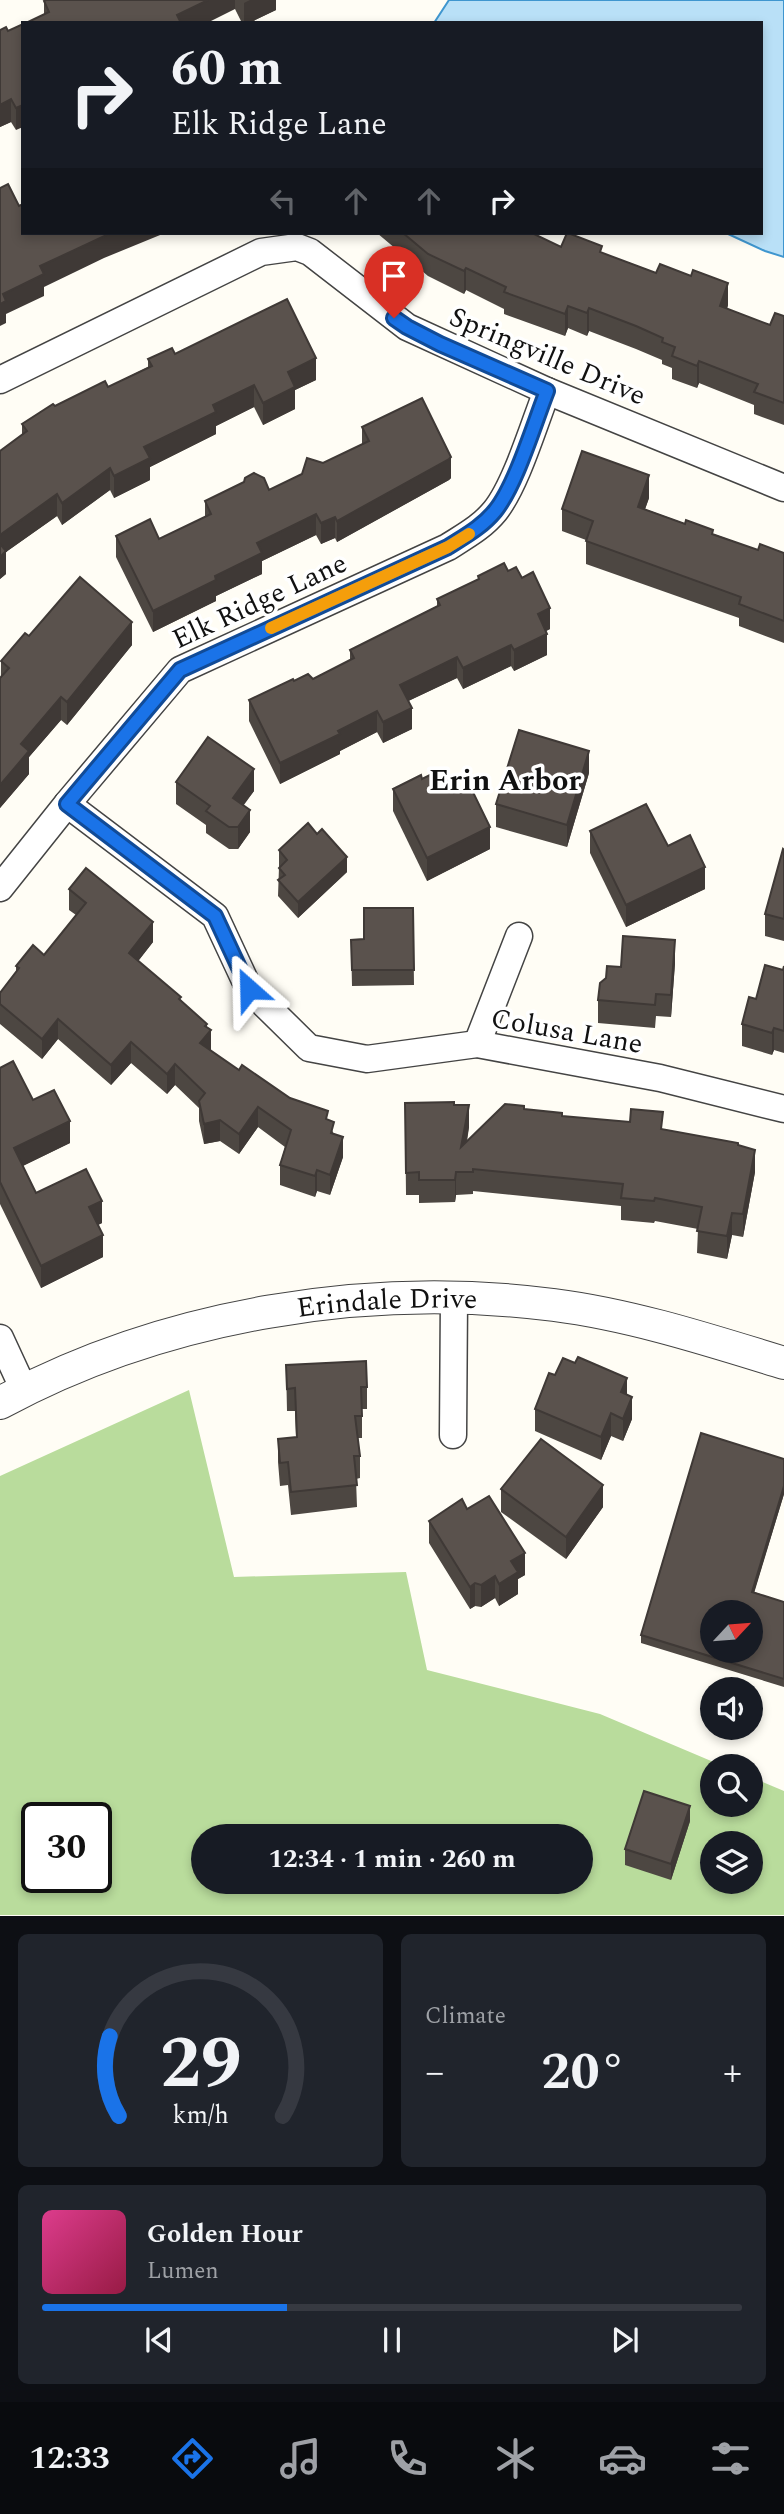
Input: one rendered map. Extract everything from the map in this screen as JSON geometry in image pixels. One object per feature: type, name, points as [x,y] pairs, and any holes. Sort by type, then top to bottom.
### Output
[{"type":"street","name":"Springville Drive","points":[[0,380],[261,252],[297,247],[327,263],[407,327],[547,391],[784,488]]},
{"type":"street","name":"Elk Ridge Lane","points":[[0,888],[180,670],[448,547],[477,529],[506,495],[547,391]]},
{"type":"street","name":"Colusa Lane","points":[[67,804],[215,916],[249,989],[309,1048],[367,1059],[477,1044],[660,1078],[784,1110]]},
{"type":"street","points":[[477,1044],[519,936]]},
{"type":"street","points":[[453,1435],[454,1298]]},
{"type":"street","name":"Erindale Drive","points":[[12,1396],[80,1365],[141,1344],[219,1323],[326,1304],[454,1298],[556,1305],[782,1355]]},
{"type":"street","points":[[0,1338],[12,1396]]},
{"type":"green space","points":[[189,1390],[234,1577],[406,1572],[427,1670],[600,1714],[700,1756],[700,1817],[763,1817],[763,1782],[784,1791],[784,1915],[0,1915],[0,1476]]},
{"type":"water","points":[[449,0],[784,0],[784,257],[730,235],[763,235],[763,21],[435,21]]},
{"type":"building","points":[[208,0],[177,15],[180,21],[30,21],[49,12],[44,1]]},
{"type":"building","points":[[21,25],[21,106],[16,108],[11,99],[0,105],[0,30],[6,27],[8,31]]},
{"type":"building","points":[[8,184],[19,206],[21,205],[21,235],[107,235],[40,266],[44,274],[3,294],[6,301],[0,304],[0,188]]},
{"type":"building","points":[[405,235],[536,235],[561,247],[566,235],[573,235],[602,246],[600,252],[656,273],[660,264],[691,276],[693,270],[728,283],[720,306],[770,325],[775,313],[784,316],[784,403],[754,392],[758,384],[699,361],[697,366],[672,356],[675,347],[662,342],[663,338],[636,326],[589,308],[587,313],[568,306],[565,314],[504,292],[506,287],[428,254]]},
{"type":"building","points":[[287,299],[316,358],[288,372],[295,387],[263,403],[254,385],[213,405],[216,412],[144,447],[150,458],[114,476],[110,468],[62,503],[57,494],[0,535],[0,451],[27,431],[22,424],[53,404],[55,406],[105,381],[108,387],[152,366],[148,359],[172,348],[175,354]]},
{"type":"building","points":[[422,398],[451,457],[449,459],[337,521],[335,517],[321,523],[316,514],[257,543],[262,553],[215,576],[216,580],[153,611],[116,536],[150,519],[159,539],[211,514],[205,501],[244,482],[245,478],[254,473],[264,478],[269,490],[302,474],[307,458],[323,463],[369,441],[362,427]]},
{"type":"building","points":[[582,451],[649,475],[638,507],[685,524],[686,520],[713,530],[712,534],[758,550],[760,544],[784,553],[784,621],[739,604],[741,597],[586,541],[593,521],[562,509]]},
{"type":"building","points":[[0,544],[6,551],[0,557]]},
{"type":"building","points":[[504,563],[508,571],[516,567],[522,578],[533,572],[550,608],[538,614],[547,634],[514,650],[511,645],[463,668],[457,657],[400,685],[412,708],[383,722],[377,711],[338,731],[340,734],[280,763],[249,700],[308,674],[313,679],[354,658],[350,650],[440,605],[437,599],[479,579],[478,576]]},
{"type":"building","points":[[80,577],[132,622],[67,702],[61,697],[21,744],[29,751],[0,785],[0,678],[9,668],[1,661],[25,633],[29,636]]},
{"type":"building","points":[[519,730],[589,751],[567,825],[496,804]]},
{"type":"building","points":[[208,737],[254,769],[233,798],[250,810],[238,827],[229,827],[206,811],[210,806],[176,782]]},
{"type":"building","points":[[442,769],[454,793],[470,786],[490,827],[427,858],[393,789],[421,775],[422,779]]},
{"type":"building","points":[[646,804],[668,846],[690,835],[705,867],[626,905],[590,831]]},
{"type":"building","points":[[308,823],[317,834],[322,829],[347,857],[298,902],[278,880],[285,875],[279,868],[287,860],[279,850]]},
{"type":"building","points":[[784,850],[784,919],[765,914]]},
{"type":"building","points":[[86,868],[153,922],[129,953],[181,997],[179,999],[207,1024],[205,1026],[211,1030],[200,1043],[239,1070],[242,1065],[290,1098],[328,1111],[326,1119],[334,1122],[331,1133],[343,1137],[330,1175],[317,1170],[315,1176],[280,1165],[291,1130],[258,1107],[239,1134],[220,1120],[204,1124],[199,1101],[205,1093],[175,1064],[167,1074],[131,1042],[111,1065],[58,1019],[42,1039],[0,1004],[0,993],[19,968],[16,966],[33,945],[44,955],[86,903],[69,889]]},
{"type":"building","points":[[364,908],[413,908],[414,970],[352,970],[351,940],[364,939]]},
{"type":"building","points":[[623,936],[675,940],[671,995],[656,994],[655,1005],[598,1000],[600,983],[606,978],[607,966],[621,967]]},
{"type":"building","points":[[765,965],[783,970],[784,966],[784,1031],[774,1028],[772,1033],[742,1024],[749,997],[756,999]]},
{"type":"building","points":[[13,1061],[33,1100],[54,1090],[70,1121],[14,1148],[36,1193],[86,1169],[102,1201],[89,1207],[103,1235],[41,1266],[0,1182],[0,1068]]},
{"type":"building","points":[[454,1102],[454,1105],[469,1105],[461,1147],[505,1104],[562,1113],[562,1116],[630,1122],[631,1109],[663,1112],[661,1129],[738,1143],[755,1150],[743,1214],[732,1213],[727,1236],[697,1231],[702,1207],[655,1198],[654,1201],[621,1198],[623,1184],[473,1169],[473,1172],[456,1172],[455,1180],[419,1180],[419,1172],[406,1173],[405,1103]]},
{"type":"building","points":[[578,1357],[627,1378],[621,1392],[632,1397],[623,1419],[611,1413],[601,1437],[535,1409],[549,1373],[555,1375],[563,1358],[575,1363]]},
{"type":"building","points":[[366,1361],[367,1387],[361,1387],[362,1416],[355,1416],[360,1456],[354,1456],[357,1485],[291,1492],[288,1462],[280,1463],[278,1439],[297,1437],[295,1388],[287,1389],[286,1365]]},
{"type":"building","points":[[701,1433],[784,1459],[784,1486],[752,1592],[784,1602],[784,1679],[732,1663],[763,1663],[763,1600],[700,1600],[700,1653],[641,1635]]},
{"type":"building","points":[[541,1439],[603,1485],[566,1537],[501,1489]]},
{"type":"building","points":[[489,1496],[525,1553],[511,1561],[518,1572],[499,1584],[495,1576],[481,1585],[475,1583],[470,1587],[429,1521],[462,1499],[467,1509]]},
{"type":"building","points":[[644,1791],[690,1806],[671,1864],[625,1849]]},
{"type":"slow traffic","points":[[271,628],[448,547],[469,534]]},
{"type":"district","name":"Erin Arbor","points":[[505,780]]},
{"type":"route","points":[[249,989],[215,916],[67,804],[180,670],[448,547],[477,529],[506,495],[547,391],[440,344],[394,318]]}]
